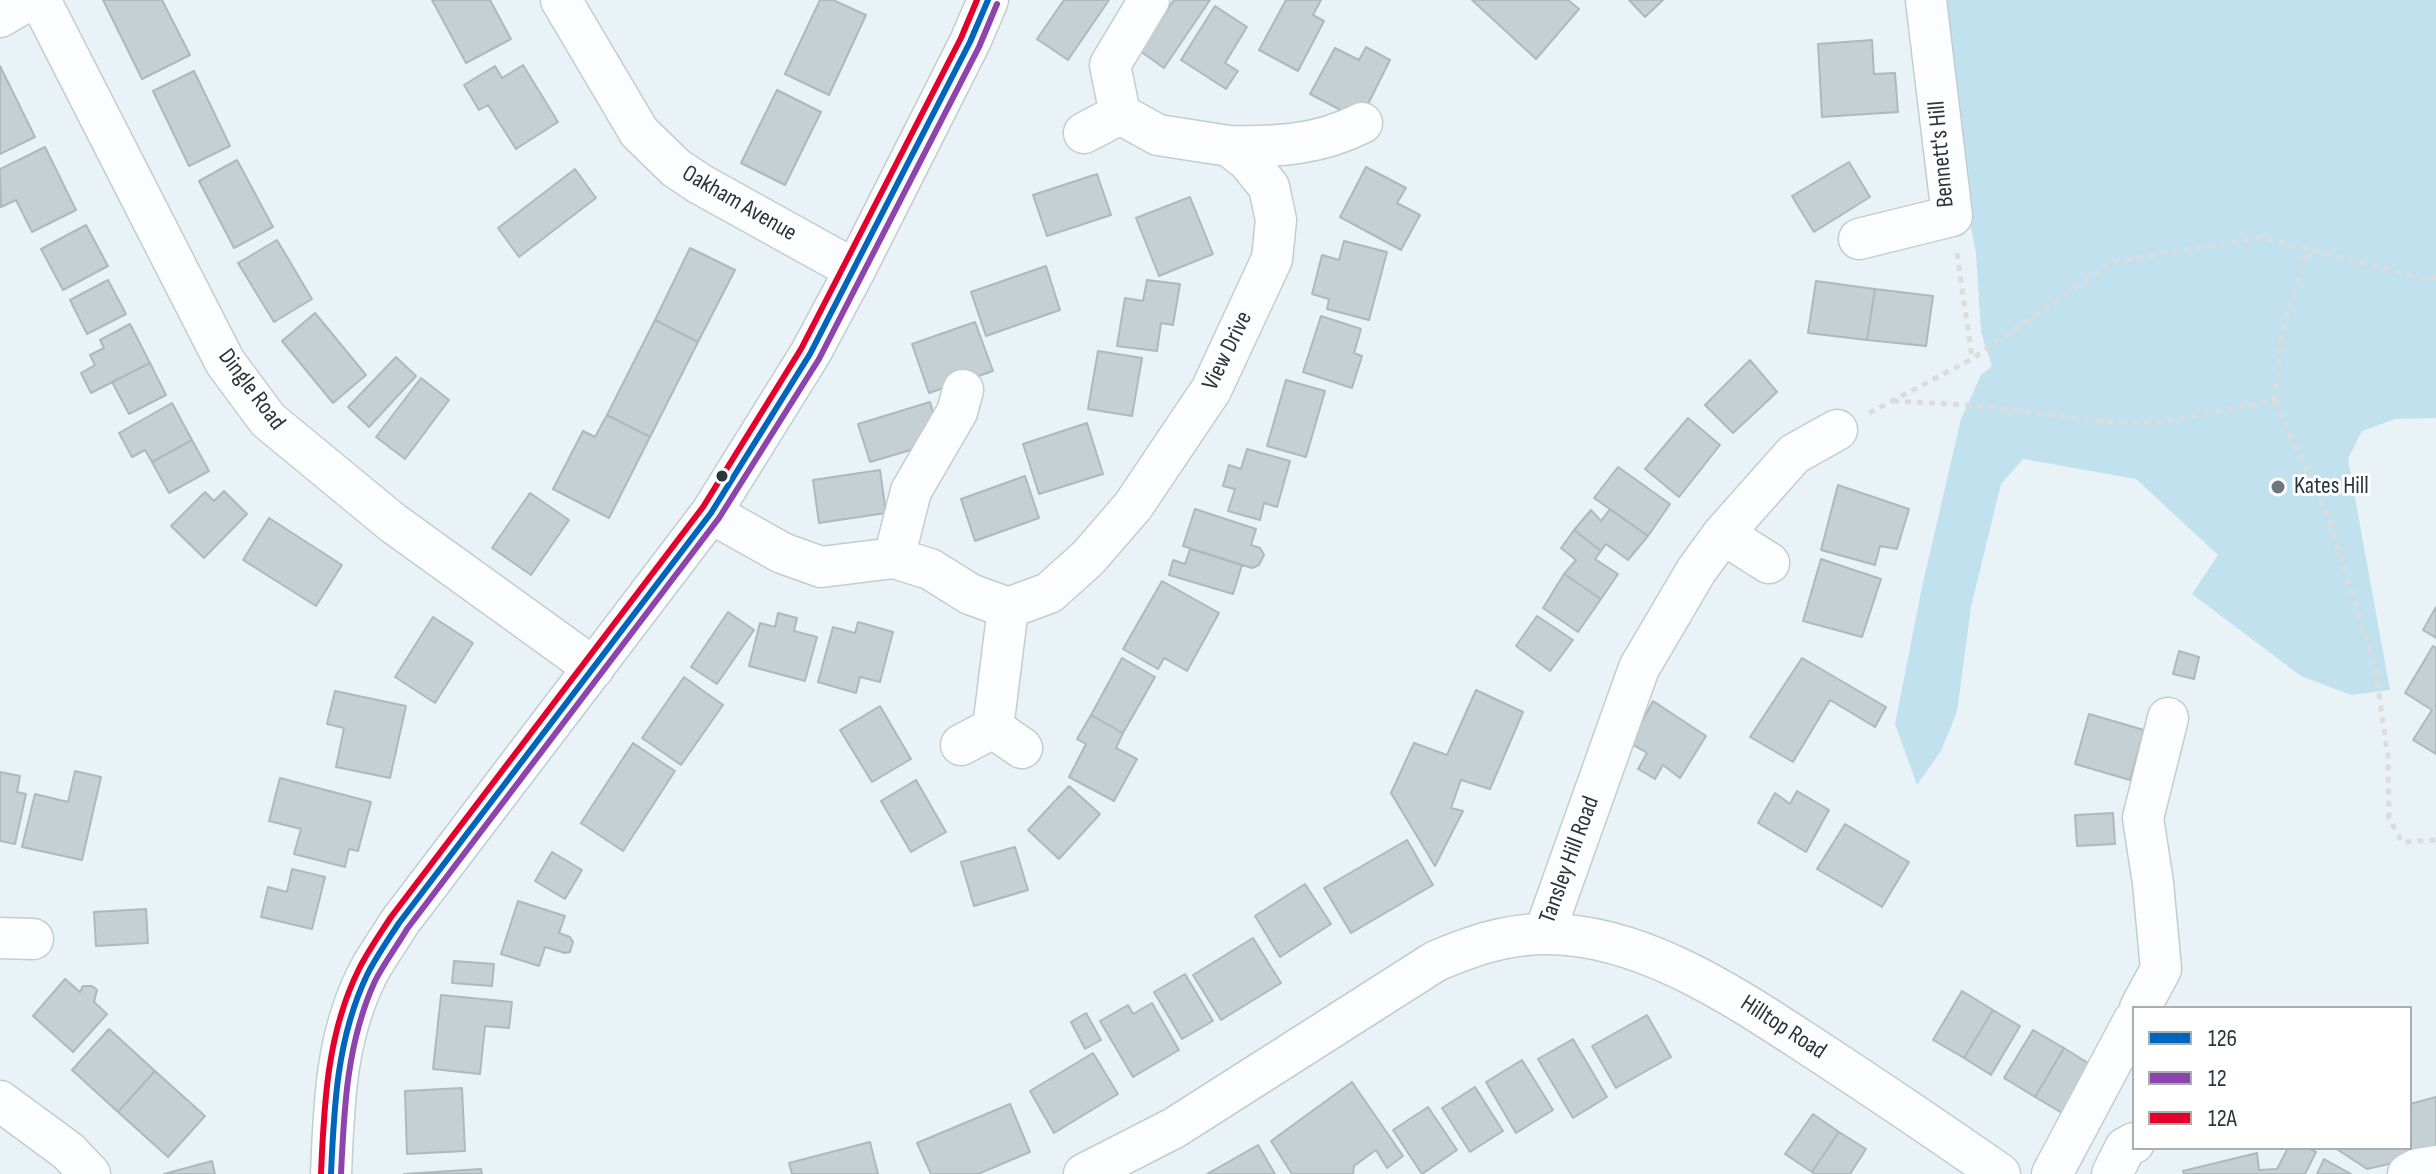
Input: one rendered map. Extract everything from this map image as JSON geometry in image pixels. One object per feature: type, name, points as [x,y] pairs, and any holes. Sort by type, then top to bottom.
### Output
[{"type":"street","points":[[0,17],[29,0]]},
{"type":"street","name":"Dingle Road","points":[[40,0],[225,362],[268,420],[393,523],[594,668]]},
{"type":"street","name":"Oakham Avenue","points":[[561,0],[639,132],[676,168],[855,270]]},
{"type":"street","points":[[331,1174],[335,1084],[348,1026],[367,976],[399,923],[711,513],[810,354],[970,42],[988,0]]},
{"type":"street","points":[[1149,0],[1110,65],[1120,114],[1158,135],[1229,146],[1298,145],[1336,136],[1362,123]]},
{"type":"street","name":"Bennett's Hill","points":[[1859,239],[1952,216],[1926,0]]},
{"type":"street","points":[[1084,133],[1120,114]]},
{"type":"street","name":"View Drive","points":[[1008,608],[1049,593],[1088,558],[1133,506],[1211,390],[1272,259],[1276,220],[1269,187],[1248,161],[1229,146]]},
{"type":"street","points":[[894,558],[911,491],[957,412],[963,390]]},
{"type":"street","name":"Tansley Hill Road","points":[[1084,1174],[1174,1128],[1436,961],[1483,941],[1544,934],[1639,668],[1696,571],[1723,534],[1794,454],[1837,430]]},
{"type":"street","points":[[711,513],[782,553],[821,567],[894,558],[930,569],[970,594],[1008,608],[992,740]]},
{"type":"street","points":[[1723,534],[1769,563]]},
{"type":"street","points":[[2141,1006],[2161,969],[2143,818],[2168,718]]},
{"type":"street","name":"Hilltop Road","points":[[1544,934],[1590,938],[1626,947],[1722,989],[2000,1174]]},
{"type":"street","points":[[2052,1174],[2132,1024]]},
{"type":"street","points":[[0,1101],[68,1151],[90,1174]]},
{"type":"street","points":[[2112,1174],[2125,1148],[2132,1144]]},
{"type":"street","points":[[2408,1174],[2436,1166]]},
{"type":"path","points":[[1952,216],[1972,359]]},
{"type":"path","points":[[1837,430],[1972,359],[2112,262],[2261,237],[2426,279],[2436,277]]},
{"type":"path","points":[[2307,249],[2282,333],[2274,401],[2328,515],[2375,667],[2388,757],[2389,818],[2402,842],[2436,840]]},
{"type":"path","points":[[1892,401],[1985,406],[2097,421],[2158,422],[2274,401]]},
{"type":"shaded area","points":[[1946,0],[2436,0],[2436,418],[2395,419],[2362,431],[2348,459],[2390,690],[2351,695],[2301,676],[2192,594],[2218,555],[2136,479],[2023,459],[2001,484],[1971,607],[1957,712],[1941,751],[1917,785],[1895,724],[1922,587],[1961,419],[1981,375],[1992,366],[1981,332],[1976,254],[1971,227],[1972,203]]},
{"type":"building","points":[[103,0],[162,0],[190,55],[142,79]]},
{"type":"building","points":[[432,0],[490,0],[511,39],[466,63]]},
{"type":"building","points":[[820,0],[833,0],[866,15],[829,95],[785,74]]},
{"type":"building","points":[[1064,0],[1109,0],[1068,60],[1037,39]]},
{"type":"building","points":[[1174,0],[1210,0],[1164,68],[1140,51]]},
{"type":"building","points":[[1286,0],[1321,0],[1313,15],[1324,21],[1298,71],[1259,50]]},
{"type":"building","points":[[1472,0],[1568,0],[1579,9],[1536,59]]},
{"type":"building","points":[[1629,0],[1663,0],[1645,17]]},
{"type":"building","points":[[1215,6],[1247,27],[1225,63],[1238,71],[1226,89],[1181,60]]},
{"type":"building","points":[[1872,40],[1874,74],[1895,73],[1898,112],[1822,117],[1818,44]]},
{"type":"building","points":[[1366,47],[1390,60],[1360,120],[1310,94],[1335,48],[1359,60]]},
{"type":"building","points":[[523,65],[558,122],[516,149],[488,105],[479,110],[464,85],[495,66],[502,78]]},
{"type":"building","points":[[0,66],[35,137],[0,154]]},
{"type":"building","points":[[194,71],[230,146],[189,166],[153,91]]},
{"type":"building","points":[[777,90],[821,112],[785,185],[741,163]]},
{"type":"building","points":[[45,147],[76,210],[32,232],[16,200],[1,207],[0,169]]},
{"type":"building","points":[[237,160],[273,227],[234,248],[199,181]]},
{"type":"building","points":[[1849,162],[1870,197],[1814,232],[1792,196]]},
{"type":"building","points":[[1366,167],[1406,188],[1397,203],[1420,215],[1401,250],[1340,217]]},
{"type":"building","points":[[575,169],[596,198],[519,257],[498,228]]},
{"type":"building","points":[[1097,174],[1111,215],[1047,236],[1033,195]]},
{"type":"building","points":[[1190,197],[1213,254],[1159,276],[1136,218]]},
{"type":"building","points":[[86,225],[108,266],[63,290],[41,249]]},
{"type":"building","points":[[277,240],[312,299],[274,322],[238,263]]},
{"type":"building","points":[[1344,241],[1387,252],[1369,320],[1327,309],[1329,299],[1312,294],[1322,255],[1339,260]]},
{"type":"building","points":[[690,248],[735,270],[698,342],[655,320]]},
{"type":"building","points":[[1046,266],[1060,310],[986,336],[971,292]]},
{"type":"building","points":[[108,280],[126,314],[87,334],[70,300]]},
{"type":"building","points":[[1147,280],[1180,284],[1173,325],[1161,323],[1157,351],[1117,346],[1125,298],[1143,301]]},
{"type":"building","points":[[1816,281],[1875,289],[1867,340],[1808,333]]},
{"type":"building","points":[[1875,289],[1933,296],[1926,346],[1867,340]]},
{"type":"building","points":[[315,313],[366,375],[333,403],[282,341]]},
{"type":"building","points":[[1321,316],[1361,329],[1354,353],[1362,356],[1352,388],[1303,372]]},
{"type":"building","points":[[655,320],[698,342],[650,437],[607,415]]},
{"type":"building","points":[[975,322],[993,371],[929,393],[912,344]]},
{"type":"building","points":[[130,324],[150,363],[91,393],[81,373],[95,365],[90,355],[104,348],[100,340]]},
{"type":"building","points":[[1098,351],[1142,358],[1132,416],[1088,409]]},
{"type":"building","points":[[396,357],[416,376],[369,427],[348,407]]},
{"type":"building","points":[[1750,360],[1777,392],[1733,433],[1705,405]]},
{"type":"building","points":[[150,363],[166,395],[129,414],[112,382]]},
{"type":"building","points":[[421,378],[449,400],[405,459],[376,437]]},
{"type":"building","points":[[1286,380],[1325,391],[1306,457],[1267,446]]},
{"type":"building","points":[[930,402],[941,441],[870,462],[858,424]]},
{"type":"building","points":[[172,403],[192,440],[152,462],[145,450],[132,457],[119,433]]},
{"type":"building","points":[[607,415],[650,437],[609,518],[553,489],[583,431],[595,437]]},
{"type":"building","points":[[1688,418],[1720,445],[1679,497],[1645,469]]},
{"type":"building","points":[[1087,423],[1103,474],[1039,494],[1023,444]]},
{"type":"building","points":[[192,440],[209,471],[169,493],[152,462]]},
{"type":"building","points":[[1247,449],[1290,461],[1277,507],[1264,503],[1260,520],[1228,511],[1235,489],[1223,486],[1229,465],[1241,469]]},
{"type":"building","points":[[1618,467],[1670,504],[1648,536],[1594,498]]},
{"type":"building","points":[[880,470],[886,513],[819,523],[813,480]]},
{"type":"building","points":[[1025,476],[1039,518],[975,541],[961,499]]},
{"type":"building","points":[[1838,485],[1909,509],[1897,549],[1880,546],[1875,565],[1821,550]]},
{"type":"building","points":[[224,491],[247,514],[204,558],[171,526],[205,492],[214,501]]},
{"type":"building","points":[[530,493],[569,520],[531,575],[492,548]]},
{"type":"building","points":[[1195,509],[1256,529],[1251,545],[1260,548],[1264,555],[1259,565],[1252,568],[1183,546]]},
{"type":"building","points":[[1610,509],[1648,536],[1628,560],[1606,544],[1601,551],[1574,530],[1591,510],[1601,521]]},
{"type":"building","points":[[269,518],[342,565],[316,606],[243,560]]},
{"type":"building","points":[[1574,530],[1601,551],[1595,559],[1618,574],[1601,599],[1564,574],[1576,560],[1561,548]]},
{"type":"building","points":[[1190,549],[1242,565],[1233,594],[1169,575],[1173,560],[1185,564]]},
{"type":"building","points":[[1821,559],[1881,579],[1862,637],[1803,621]]},
{"type":"building","points":[[1564,574],[1601,599],[1578,632],[1543,608]]},
{"type":"building","points":[[1162,581],[1219,613],[1187,671],[1164,658],[1158,669],[1123,649]]},
{"type":"building","points":[[2436,607],[2436,638],[2423,630]]},
{"type":"building","points":[[728,612],[754,630],[717,684],[691,667]]},
{"type":"building","points":[[778,613],[797,618],[794,631],[817,637],[805,681],[749,666],[760,623],[775,627]]},
{"type":"building","points":[[1537,616],[1573,640],[1550,671],[1516,646]]},
{"type":"building","points":[[433,617],[473,643],[435,703],[395,677]]},
{"type":"building","points":[[858,622],[893,632],[880,682],[860,677],[856,693],[818,682],[833,627],[855,633]]},
{"type":"building","points":[[2433,646],[2436,648],[2436,754],[2413,740],[2432,710],[2405,693]]},
{"type":"building","points":[[2179,651],[2199,657],[2194,679],[2173,674]]},
{"type":"building","points":[[1122,658],[1155,677],[1123,733],[1091,715]]},
{"type":"building","points":[[1802,658],[1886,707],[1875,727],[1830,700],[1793,762],[1750,737]]},
{"type":"building","points":[[684,677],[723,705],[681,765],[642,738]]},
{"type":"building","points":[[1476,690],[1523,712],[1490,789],[1461,780],[1451,808],[1463,811],[1435,866],[1391,793],[1414,743],[1447,755]]},
{"type":"building","points":[[335,691],[406,706],[390,778],[336,767],[344,728],[327,724]]},
{"type":"building","points":[[1653,701],[1706,736],[1680,778],[1663,765],[1655,779],[1638,769],[1647,753],[1630,743]]},
{"type":"building","points":[[880,706],[911,759],[872,782],[840,730]]},
{"type":"building","points":[[2089,714],[2144,730],[2130,780],[2075,764]]},
{"type":"building","points":[[1091,715],[1123,733],[1116,748],[1137,759],[1114,801],[1069,777],[1086,744],[1077,739]]},
{"type":"building","points":[[633,743],[675,771],[623,851],[581,823]]},
{"type":"building","points":[[75,771],[101,777],[82,860],[22,847],[35,794],[68,802]]},
{"type":"building","points":[[0,772],[20,776],[17,792],[26,794],[15,844],[0,841]]},
{"type":"building","points":[[280,778],[371,802],[358,851],[349,849],[345,867],[294,854],[301,829],[269,821]]},
{"type":"building","points":[[916,780],[946,832],[911,852],[881,801]]},
{"type":"building","points":[[1069,786],[1100,814],[1059,859],[1028,830]]},
{"type":"building","points":[[1797,791],[1829,810],[1806,852],[1758,823],[1775,793],[1790,804]]},
{"type":"building","points":[[2113,813],[2115,844],[2077,846],[2075,815]]},
{"type":"building","points":[[1845,824],[1909,862],[1882,907],[1817,869]]},
{"type":"building","points":[[1407,840],[1433,885],[1351,933],[1324,888]]},
{"type":"building","points":[[1015,847],[1028,890],[974,906],[961,862]]},
{"type":"building","points":[[552,852],[582,870],[565,899],[535,881]]},
{"type":"building","points":[[292,869],[325,877],[312,929],[261,917],[268,887],[287,892]]},
{"type":"building","points":[[1305,884],[1331,924],[1280,957],[1255,916]]},
{"type":"building","points":[[518,901],[565,916],[559,933],[570,937],[573,942],[570,952],[545,947],[539,966],[501,954]]},
{"type":"building","points":[[146,909],[148,943],[96,946],[94,912]]},
{"type":"building","points":[[1253,938],[1281,983],[1221,1020],[1193,975]]},
{"type":"building","points":[[454,961],[494,964],[492,986],[452,983]]},
{"type":"building","points":[[1185,974],[1213,1021],[1182,1039],[1154,992]]},
{"type":"building","points":[[65,979],[80,992],[83,986],[92,986],[97,990],[94,1002],[107,1014],[73,1052],[33,1016]]},
{"type":"building","points":[[1962,991],[1993,1010],[1964,1058],[1933,1040]]},
{"type":"building","points":[[441,995],[512,1002],[509,1028],[485,1026],[480,1074],[433,1069]]},
{"type":"building","points":[[1152,1003],[1179,1050],[1133,1077],[1100,1021],[1128,1005],[1133,1014]]},
{"type":"building","points":[[1993,1010],[2020,1026],[1991,1075],[1964,1058]]},
{"type":"building","points":[[1086,1013],[1101,1040],[1085,1049],[1071,1022]]},
{"type":"building","points":[[1647,1015],[1671,1057],[1616,1088],[1592,1046]]},
{"type":"building","points":[[109,1029],[155,1071],[118,1112],[72,1070]]},
{"type":"building","points":[[2033,1030],[2064,1048],[2035,1097],[2004,1078]]},
{"type":"building","points":[[1573,1039],[1607,1097],[1573,1118],[1538,1059]]},
{"type":"building","points":[[2064,1048],[2091,1065],[2062,1113],[2035,1097]]},
{"type":"building","points":[[1093,1053],[1118,1094],[1054,1133],[1030,1091]]},
{"type":"building","points":[[1522,1060],[1553,1110],[1516,1133],[1486,1082]]},
{"type":"building","points":[[155,1071],[205,1116],[168,1157],[118,1112]]},
{"type":"building","points":[[1352,1082],[1403,1156],[1387,1168],[1376,1150],[1354,1166],[1353,1174],[1292,1174],[1271,1141]]},
{"type":"building","points":[[1475,1087],[1503,1131],[1470,1152],[1442,1108]]},
{"type":"building","points":[[462,1088],[465,1151],[407,1154],[405,1091]]},
{"type":"building","points":[[2436,1097],[2436,1153],[2367,1169],[2338,1150],[2412,1150],[2412,1103]]},
{"type":"building","points":[[1010,1104],[1030,1152],[978,1174],[931,1174],[917,1143]]},
{"type":"building","points":[[1428,1107],[1457,1150],[1422,1174],[1393,1130]]},
{"type":"building","points":[[1813,1114],[1839,1132],[1812,1172],[1785,1154]]},
{"type":"building","points":[[1839,1132],[1866,1149],[1850,1174],[1814,1174],[1812,1172]]},
{"type":"building","points":[[870,1142],[878,1174],[792,1174],[789,1163]]},
{"type":"building","points":[[1258,1145],[1275,1174],[1207,1174]]},
{"type":"building","points":[[2287,1150],[2316,1152],[2305,1174],[2184,1174],[2183,1171],[2257,1153],[2259,1170],[2277,1169]]},
{"type":"building","points":[[2324,1159],[2351,1174],[2317,1174]]},
{"type":"building","points":[[212,1161],[215,1174],[164,1174]]},
{"type":"building","points":[[481,1169],[482,1174],[404,1174]]},
{"type":"transit line","name":"12A","points":[[321,1174],[329,1069],[340,1018],[363,962],[391,917],[703,507],[801,349],[961,38],[977,0]]},
{"type":"transit line","name":"126","points":[[331,1174],[343,1048],[357,999],[371,968],[399,923],[711,513],[810,354],[970,42],[988,0]]},
{"type":"transit line","name":"12","points":[[341,1174],[353,1051],[366,1004],[379,974],[407,929],[719,518],[819,359],[979,47],[997,4]]},
{"type":"place","name":"Kates Hill","points":[[2278,487]]}]
